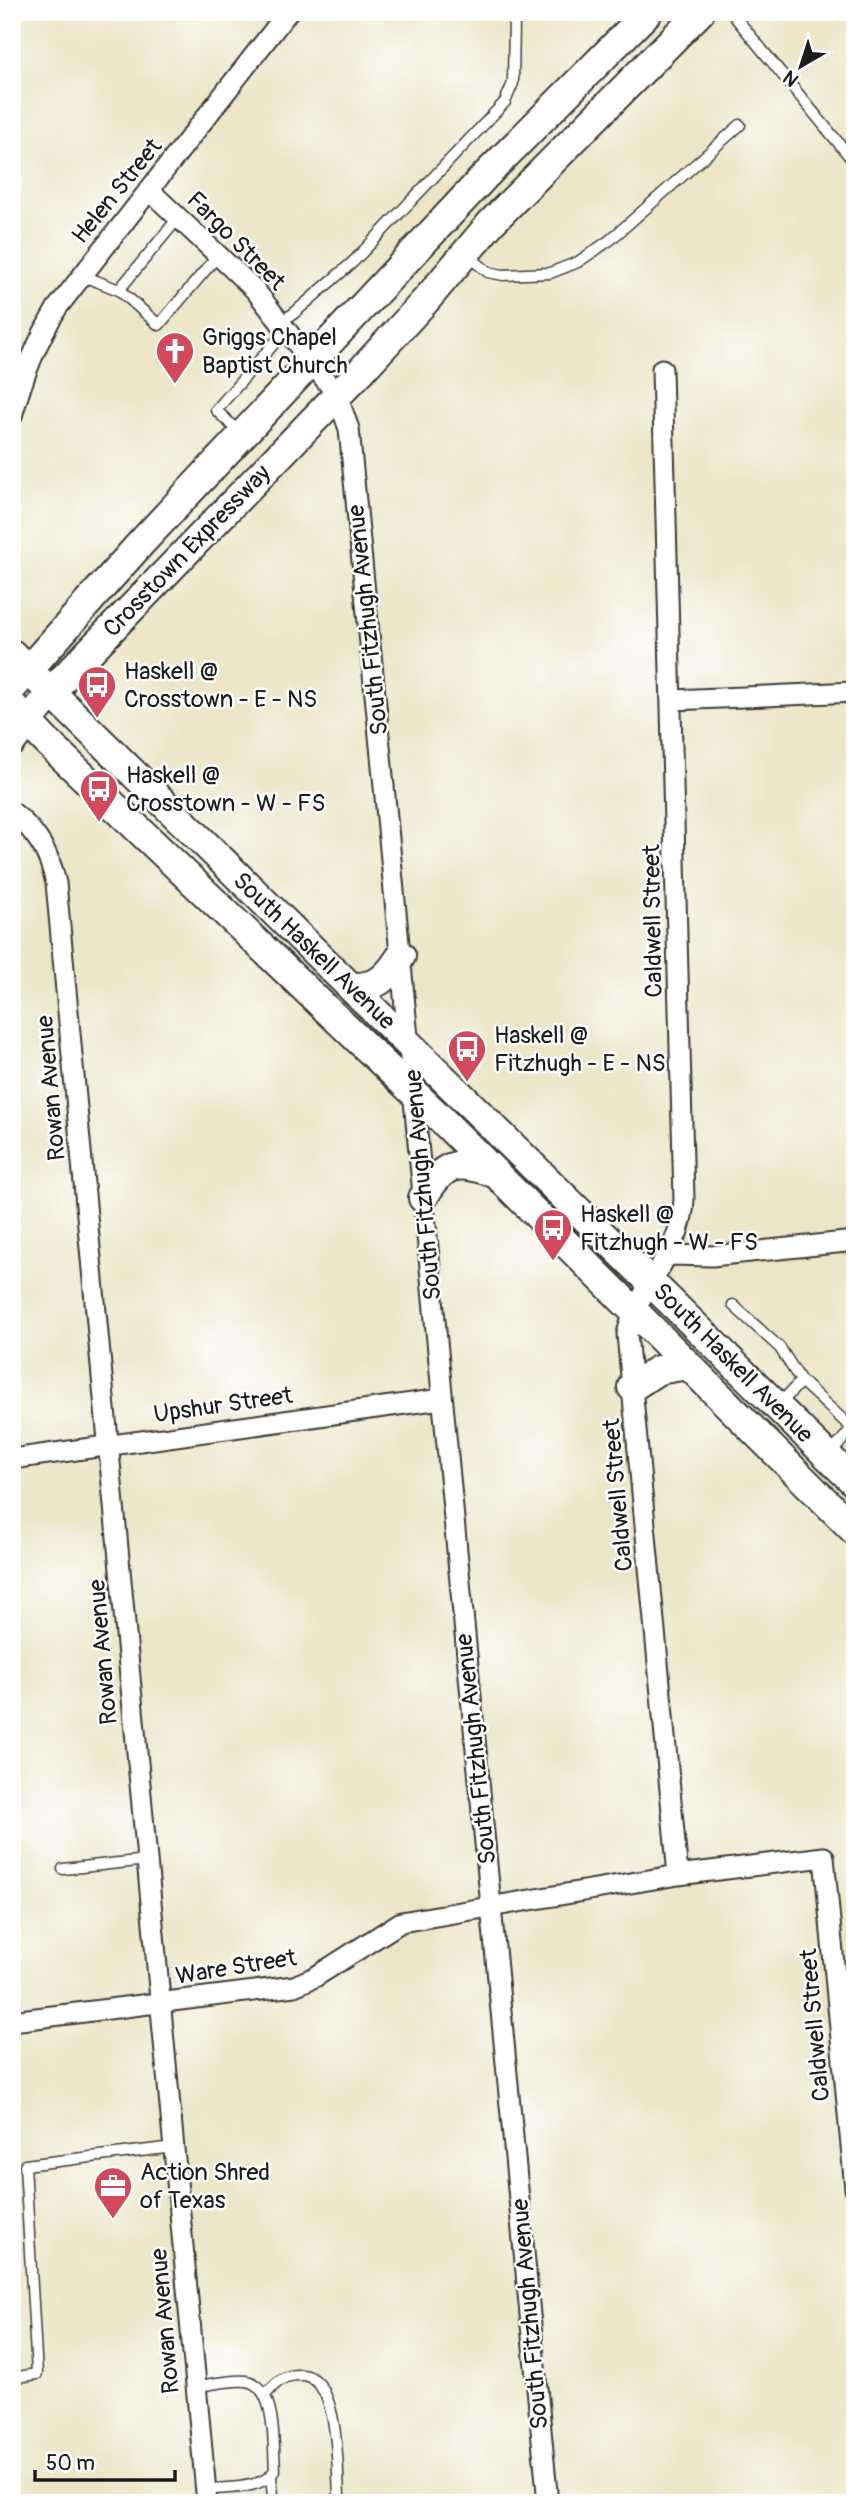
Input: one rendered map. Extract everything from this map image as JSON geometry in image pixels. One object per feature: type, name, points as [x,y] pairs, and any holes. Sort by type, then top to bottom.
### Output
[{"type":"main road","points":[[337,395],[427,299],[464,253],[700,12]]},
{"type":"main road","points":[[310,365],[485,176],[640,20]]},
{"type":"main road","name":"Crosstown Expressway","points":[[17,671],[310,365]]},
{"type":"main road","name":"Crosstown Expressway","points":[[17,722],[50,693],[337,395]]},
{"type":"main road","name":"South Haskell Avenue","points":[[17,671],[50,693],[855,1483]]},
{"type":"main road","name":"South Haskell Avenue","points":[[17,722],[415,1095],[855,1531]]},
{"type":"main road","points":[[351,988],[376,985],[385,979],[401,956]]},
{"type":"main road","points":[[423,1198],[441,1172],[451,1166],[467,1165],[494,1172]]},
{"type":"main road","points":[[632,1387],[658,1370],[688,1366]]},
{"type":"street","name":"Helen Street","points":[[12,416],[21,379],[37,342],[81,275],[289,12]]},
{"type":"street","name":"Fargo Street","points":[[149,190],[219,253],[255,290],[310,365],[337,395]]},
{"type":"street","name":"Caldwell Street","points":[[662,369],[673,700],[684,1199],[679,1235],[669,1255],[650,1279],[634,1310],[627,1334],[678,1875]]},
{"type":"street","name":"South Fitzhugh Avenue","points":[[337,395],[349,429],[411,1045],[441,1399],[548,2503]]},
{"type":"street","points":[[673,700],[855,692]]},
{"type":"street","name":"Rowan Avenue","points":[[12,812],[37,835],[51,858],[56,883],[206,2496]]},
{"type":"street","points":[[669,1255],[712,1256],[855,1241]]},
{"type":"street","name":"Upshur Street","points":[[12,1459],[441,1399]]},
{"type":"street","name":"Caldwell Street","points":[[824,1857],[855,2189]]},
{"type":"street","name":"Ware Street","points":[[12,2021],[160,2005],[306,1983],[401,1922],[678,1875],[824,1857]]},
{"type":"lane","points":[[243,436],[216,410],[293,314],[353,262],[505,102],[513,83],[514,18],[511,12]]},
{"type":"lane","points":[[732,12],[855,163]]},
{"type":"lane","points":[[464,253],[488,272],[503,275],[550,273],[578,262],[610,240],[740,125]]},
{"type":"lane","points":[[119,290],[179,217]]},
{"type":"lane","points":[[81,275],[119,290],[159,325],[219,253]]},
{"type":"lane","points":[[733,1305],[780,1348],[801,1381],[853,1429],[828,1457]]},
{"type":"lane","points":[[778,1407],[801,1381]]},
{"type":"lane","points":[[64,1869],[147,1860]]},
{"type":"lane","points":[[12,2378],[37,2374],[25,2165],[174,2147]]},
{"type":"lane","points":[[206,2496],[260,2483],[271,2477],[275,2470],[266,2393],[279,2379],[291,2375],[306,2375],[319,2382],[331,2401],[340,2496],[337,2503]]},
{"type":"lane","points":[[196,2386],[247,2381],[266,2393]]},
{"type":"lane","points":[[271,2477],[273,2496],[280,2503]]},
{"type":"place","name":"Griggs Chapel Baptist Church","points":[[175,385]]},
{"type":"place","name":"Haskell @ Crosstown - E - NS","points":[[97,719]]},
{"type":"place","name":"Haskell @ Crosstown - W - FS","points":[[99,823]]},
{"type":"place","name":"Haskell @ Fitzhugh - E - NS","points":[[467,1083]]},
{"type":"place","name":"Haskell @ Fitzhugh - W - FS","points":[[553,1262]]},
{"type":"place","name":"Action Shred of Texas","points":[[113,2220]]}]
